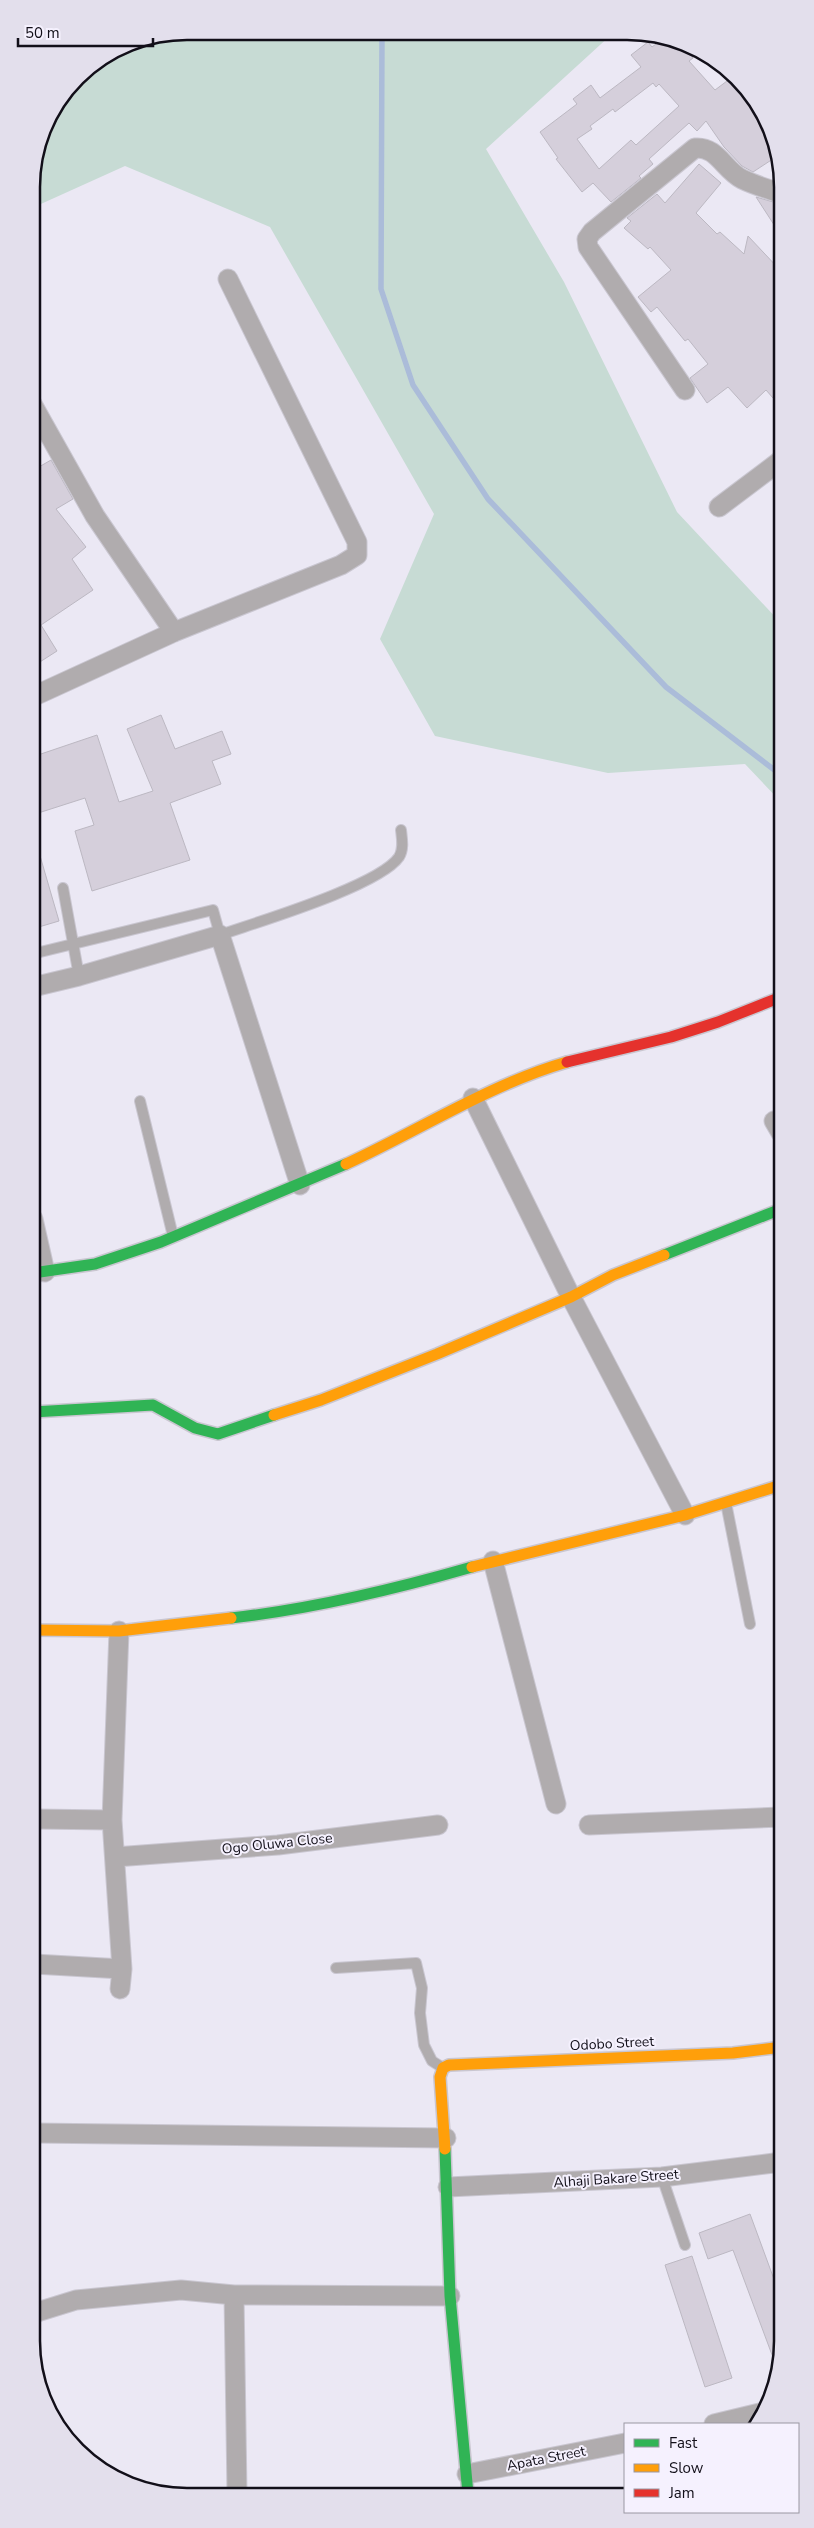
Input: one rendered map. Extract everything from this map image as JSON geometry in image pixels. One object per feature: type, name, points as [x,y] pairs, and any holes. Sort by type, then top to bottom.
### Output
[{"type":"street","points":[[685,390],[588,247],[587,239],[599,226],[695,148],[704,147],[711,150],[732,173],[744,180],[774,191]]},
{"type":"street","points":[[40,693],[174,632],[341,565],[357,555],[357,542],[228,279]]},
{"type":"street","points":[[40,418],[95,516],[174,632]]},
{"type":"street","points":[[719,507],[774,466]]},
{"type":"street","points":[[40,985],[79,976],[220,935],[300,1185]]},
{"type":"street","points":[[40,1273],[95,1264],[174,1237],[300,1185],[400,1139],[473,1098],[553,1066],[671,1037],[718,1022],[774,1000]]},
{"type":"street","points":[[473,1098],[572,1297],[685,1515]]},
{"type":"street","points":[[40,1412],[153,1405],[195,1428],[218,1434],[321,1400],[572,1297],[613,1275],[774,1212]]},
{"type":"street","points":[[40,1630],[119,1630],[276,1613],[384,1592],[493,1561],[685,1515],[774,1487]]},
{"type":"street","points":[[493,1561],[556,1804]]},
{"type":"street","points":[[119,1630],[112,1820],[122,1969],[120,1989]]},
{"type":"street","points":[[588,1825],[774,1816]]},
{"type":"street","points":[[40,1819],[112,1820]]},
{"type":"street","name":"Ogo Oluwa Close","points":[[115,1857],[278,1845],[438,1825]]},
{"type":"street","points":[[40,1964],[122,1969]]},
{"type":"street","name":"Odobo Street","points":[[443,2068],[449,2065],[733,2053],[774,2048]]},
{"type":"street","points":[[443,2068],[440,2077],[446,2138],[450,2296],[468,2488]]},
{"type":"street","points":[[40,2133],[446,2138]]},
{"type":"street","name":"Alhaji Bakare Street","points":[[448,2187],[662,2177],[774,2163]]},
{"type":"street","points":[[40,2311],[76,2300],[181,2290],[234,2294],[450,2296]]},
{"type":"street","points":[[234,2294],[237,2488]]},
{"type":"street","points":[[718,2423],[754,2414]]},
{"type":"street","name":"Apata Street","points":[[467,2474],[624,2442]]},
{"type":"lane","points":[[40,952],[213,910],[220,935],[364,882],[398,858],[402,845],[401,830]]},
{"type":"lane","points":[[63,888],[79,976]]},
{"type":"lane","points":[[140,1101],[174,1237]]},
{"type":"lane","points":[[726,1502],[750,1624]]},
{"type":"lane","points":[[336,1968],[416,1963],[422,1988],[420,2013],[424,2045],[432,2061],[443,2068]]},
{"type":"lane","points":[[662,2177],[685,2245]]},
{"type":"green space","points":[[187,40],[605,40],[486,149],[564,282],[677,512],[774,616],[774,795],[745,764],[608,773],[435,736],[380,639],[434,514],[270,227],[125,166],[40,204],[40,177],[45,149],[55,122],[70,97],[90,76],[113,60],[140,48],[158,43]]},
{"type":"building","points":[[648,42],[652,47],[657,43],[690,54],[693,58],[689,61],[715,90],[728,80],[731,83],[744,97],[754,113],[763,131],[771,160],[753,172],[742,166],[724,147],[706,121],[697,131],[689,123],[649,159],[653,164],[639,176],[641,178],[611,202],[593,183],[582,192],[556,159],[558,158],[540,132],[577,104],[573,99],[591,85],[600,98],[641,67],[631,55]],"holes":[[[653,83],[656,87],[659,84],[679,106],[636,145],[631,140],[599,169],[577,139],[592,129],[590,126],[613,109],[615,112]]]},
{"type":"building","points":[[699,164],[721,183],[696,213],[717,234],[720,232],[744,254],[748,236],[774,264],[774,399],[766,390],[747,408],[728,387],[707,403],[690,378],[708,364],[688,339],[685,341],[657,307],[651,312],[638,297],[671,270],[650,247],[648,249],[624,228],[631,221],[627,218],[657,194],[665,203]]},
{"type":"building","points":[[756,197],[774,202],[774,225]]},
{"type":"building","points":[[51,460],[73,499],[56,509],[86,547],[72,559],[93,590],[41,625],[57,651],[40,662],[40,466]]},
{"type":"building","points":[[161,715],[175,749],[222,731],[231,754],[212,761],[221,784],[170,803],[190,860],[92,891],[75,831],[94,825],[85,798],[40,812],[40,754],[97,735],[119,802],[153,791],[127,729]]},
{"type":"building","points":[[40,856],[59,921],[40,927]]},
{"type":"building","points":[[750,2214],[774,2279],[773,2357],[733,2250],[708,2259],[699,2233]]},
{"type":"building","points":[[692,2256],[732,2378],[705,2387],[665,2265]]},
{"type":"waterway","points":[[382,40],[381,289],[413,385],[488,499],[666,687],[774,770]]},
{"type":"traffic: fast","points":[[40,1272],[95,1264],[161,1242],[346,1164]]},
{"type":"traffic: fast","points":[[664,1255],[774,1212]]},
{"type":"traffic: fast","points":[[40,1412],[153,1405],[195,1428],[218,1434],[274,1415]]},
{"type":"traffic: fast","points":[[231,1618],[352,1598],[472,1567]]},
{"type":"traffic: fast","points":[[445,2149],[450,2296],[467,2488]]},
{"type":"traffic: slow","points":[[346,1164],[482,1095],[567,1062]]},
{"type":"traffic: slow","points":[[274,1415],[321,1400],[437,1354],[571,1297],[613,1275],[664,1255]]},
{"type":"traffic: slow","points":[[472,1567],[685,1515],[774,1487]]},
{"type":"traffic: slow","points":[[40,1630],[119,1631],[231,1618]]},
{"type":"traffic: slow","points":[[445,2149],[440,2077],[443,2068],[449,2065],[733,2053],[774,2048]]},
{"type":"traffic: jam","points":[[567,1062],[671,1037],[718,1022],[774,1000]]}]
